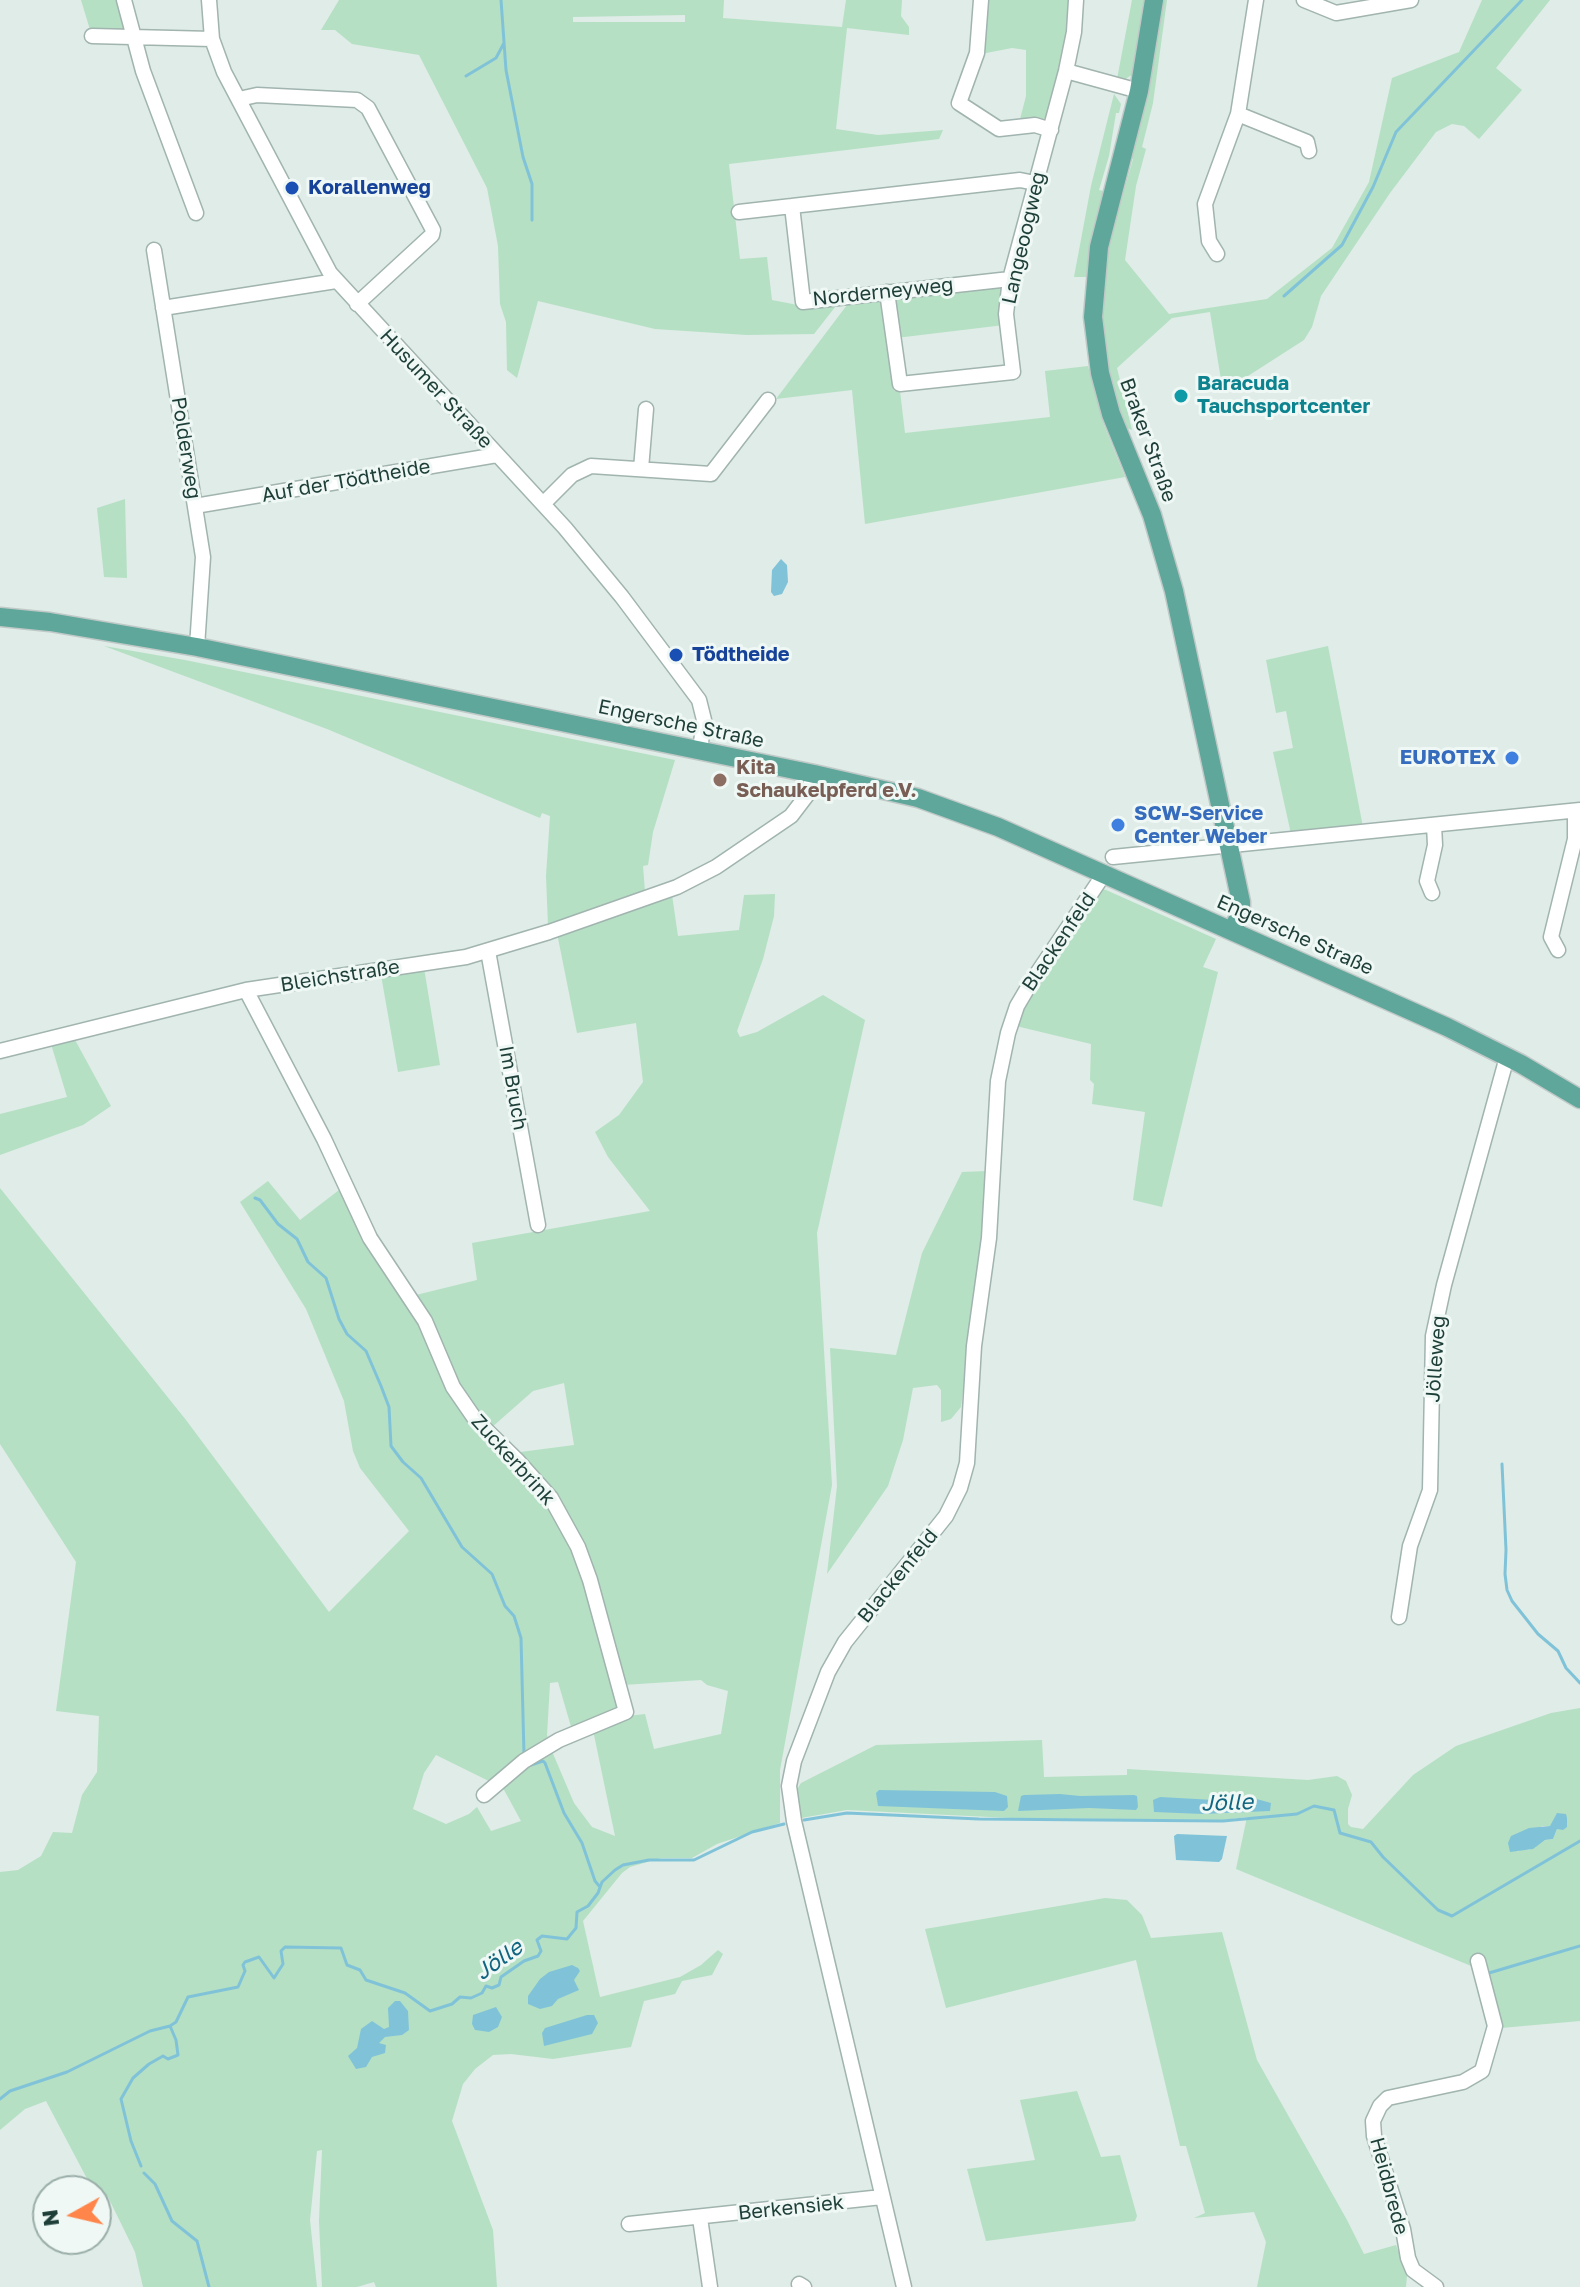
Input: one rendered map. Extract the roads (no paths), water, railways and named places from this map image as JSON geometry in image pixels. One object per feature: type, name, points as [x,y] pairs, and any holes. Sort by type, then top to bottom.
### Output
[{"type":"main road","name":"Braker Straße","points":[[1154,0],[1139,91],[1099,247],[1094,303],[1096,349],[1111,414],[1165,552],[1241,907],[1232,931]]},
{"type":"main road","name":"Engersche Straße","points":[[0,617],[50,622],[197,647],[814,774],[940,805],[998,827],[1447,1027],[1580,1099]]},
{"type":"street","points":[[124,0],[143,71],[196,213]]},
{"type":"street","name":"Husumer Straße","points":[[209,0],[212,39],[224,72],[324,264],[336,281],[543,504],[615,589],[699,700],[704,720],[700,750]]},
{"type":"street","points":[[981,0],[977,53],[959,103],[999,129],[1035,125],[1051,130]]},
{"type":"street","name":"Langeoogweg","points":[[887,292],[900,384],[1013,372],[1006,314],[1010,279],[1066,71],[1074,32],[1076,0]]},
{"type":"street","points":[[1217,254],[1209,241],[1205,204],[1238,114],[1256,0]]},
{"type":"street","points":[[1304,0],[1336,13],[1411,0]]},
{"type":"street","points":[[92,36],[212,39]]},
{"type":"street","points":[[1066,71],[1139,91]]},
{"type":"street","points":[[239,99],[257,95],[357,100],[368,108],[433,230],[432,235],[357,304]]},
{"type":"street","points":[[1238,114],[1307,142],[1309,151]]},
{"type":"street","points":[[739,212],[1020,180],[1035,183]]},
{"type":"street","name":"Norderneyweg","points":[[792,206],[803,302],[1010,279]]},
{"type":"street","name":"Polderweg","points":[[154,250],[203,557],[197,647]]},
{"type":"street","points":[[163,308],[336,281]]},
{"type":"street","points":[[543,504],[580,469],[591,466],[711,474],[768,400]]},
{"type":"street","points":[[641,469],[646,409]]},
{"type":"street","name":"Auf der Tödtheide","points":[[195,506],[497,455]]},
{"type":"street","name":"Bleichstraße","points":[[0,1051],[246,990],[466,957],[677,887],[716,867],[791,816],[807,795],[814,774]]},
{"type":"street","points":[[1113,857],[1578,811],[1575,839],[1551,937],[1558,950]]},
{"type":"street","points":[[1432,893],[1427,881],[1435,845],[1434,825]]},
{"type":"street","name":"Blackenfeld","points":[[904,2287],[794,1821],[790,1797],[791,1775],[815,1703],[839,1652],[946,1516],[960,1488],[967,1463],[974,1346],[989,1238],[998,1081],[1008,1033],[1023,995],[1104,874]]},
{"type":"street","name":"Im Bruch","points":[[488,951],[538,1225]]},
{"type":"street","name":"Zuckerbrink","points":[[246,990],[324,1139],[370,1238],[425,1321],[453,1387],[475,1419],[551,1498],[578,1547],[590,1580],[626,1712],[559,1740],[524,1761],[484,1795]]},
{"type":"street","name":"Jölleweg","points":[[1399,1617],[1410,1546],[1429,1500],[1433,1336],[1507,1057]]},
{"type":"street","name":"Heidbrede","points":[[1436,2287],[1413,2270],[1408,2258],[1403,2229],[1374,2136],[1373,2121],[1388,2098],[1463,2082],[1482,2071],[1495,2026],[1478,1961]]},
{"type":"street","name":"Berkensiek","points":[[629,2224],[882,2197]]},
{"type":"street","points":[[700,2218],[710,2287]]},
{"type":"water","points":[[781,559],[787,565],[788,582],[782,594],[774,596],[771,592],[772,570]]},
{"type":"water","points":[[879,1790],[995,1792],[1007,1796],[1008,1807],[1004,1811],[878,1806],[876,1793]]},
{"type":"water","points":[[1134,1795],[1137,1796],[1138,1807],[1136,1810],[1018,1811],[1021,1796]]},
{"type":"water","points":[[1160,1797],[1233,1801],[1253,1798],[1271,1803],[1270,1811],[1203,1814],[1154,1812],[1153,1800]]},
{"type":"water","points":[[1557,1813],[1566,1814],[1567,1827],[1557,1829],[1553,1839],[1545,1840],[1533,1849],[1510,1852],[1508,1843],[1511,1836],[1529,1828],[1550,1826]]},
{"type":"water","points":[[1174,1836],[1227,1836],[1222,1859],[1219,1862],[1176,1860]]},
{"type":"water","points":[[572,1965],[580,1971],[574,1980],[579,1990],[558,1999],[552,2006],[540,2009],[528,2004],[528,1996],[540,1979],[549,1972]]},
{"type":"water","points":[[395,2001],[400,2001],[408,2011],[409,2030],[402,2035],[385,2037],[379,2043],[386,2045],[385,2053],[372,2057],[366,2067],[356,2069],[348,2056],[357,2048],[361,2029],[372,2021],[384,2029],[389,2027],[388,2008]]},
{"type":"water","points":[[496,2007],[502,2017],[498,2027],[489,2032],[475,2030],[473,2015]]},
{"type":"water","points":[[594,2015],[598,2023],[592,2034],[544,2046],[542,2033],[545,2028]]},
{"type":"waterway","points":[[501,0],[506,70],[523,157],[532,184],[532,220]]},
{"type":"waterway","points":[[1284,296],[1342,245],[1373,187],[1396,132],[1522,0]]},
{"type":"waterway","points":[[466,76],[496,58],[504,43]]},
{"type":"waterway","points":[[255,1198],[260,1200],[278,1224],[297,1239],[308,1262],[326,1278],[339,1319],[347,1334],[366,1351],[381,1386],[389,1407],[391,1446],[421,1478],[462,1547],[492,1574],[505,1606],[514,1616],[521,1638],[524,1755]]},
{"type":"waterway","points":[[1502,1464],[1507,1590],[1512,1601],[1538,1634],[1558,1651],[1566,1668],[1580,1683]]},
{"type":"waterway","points":[[528,1766],[545,1763],[564,1813],[582,1843],[600,1887]]},
{"type":"waterway","name":"Jölle","points":[[804,1820],[847,1813],[979,1819],[1223,1821],[1297,1814],[1314,1806],[1334,1810],[1340,1833],[1371,1842],[1438,1910],[1452,1916],[1580,1841]]},
{"type":"waterway","name":"Jölle","points":[[0,2099],[10,2091],[67,2072],[150,2031],[170,2026],[176,2022],[188,1997],[238,1987],[245,1971],[245,1962],[259,1957],[274,1978],[283,1964],[281,1951],[285,1947],[341,1948],[347,1965],[360,1970],[366,1980],[405,1993],[430,2011],[452,2004],[460,1997],[471,1998],[482,1993],[486,1986],[492,1988],[499,1985],[501,1977],[524,1961],[538,1956],[541,1951],[537,1940],[542,1936],[567,1939],[576,1928],[577,1912],[588,1906],[602,1882],[623,1865],[649,1860],[694,1860],[752,1832],[784,1824]]},
{"type":"waterway","points":[[1489,1973],[1580,1946]]},
{"type":"waterway","points":[[141,2166],[131,2141],[121,2099],[133,2078],[149,2064],[163,2056],[168,2059],[178,2055],[170,2026]]},
{"type":"waterway","points":[[144,2173],[155,2184],[172,2221],[197,2241],[209,2287]]},
{"type":"place","name":"Korallenweg","points":[[292,188]]},
{"type":"place","name":"Baracuda Tauchsportcenter","points":[[1181,396]]},
{"type":"place","name":"Tödtheide","points":[[676,655]]},
{"type":"place","name":"EUROTEX","points":[[1512,758]]},
{"type":"place","name":"Kita Schaukelpferd e.V.","points":[[720,780]]},
{"type":"place","name":"SCW-Service Center Weber","points":[[1118,825]]}]
